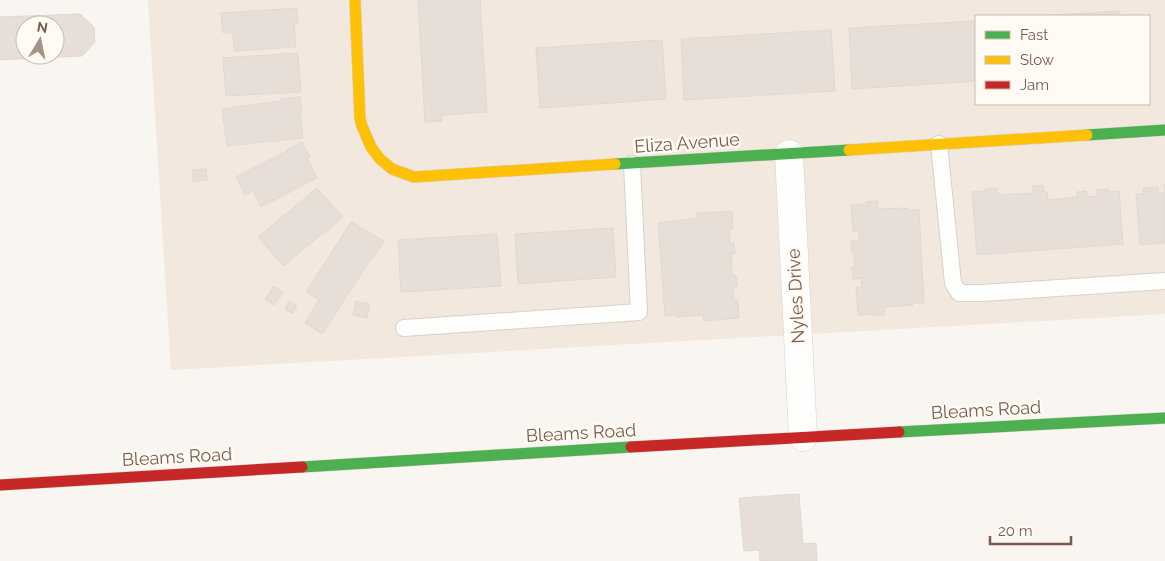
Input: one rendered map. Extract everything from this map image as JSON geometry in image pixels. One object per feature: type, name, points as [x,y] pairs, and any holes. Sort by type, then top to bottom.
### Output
[{"type":"main road","name":"Eliza Avenue","points":[[355,0],[360,119],[365,136],[375,154],[392,169],[414,177],[1165,130]]},
{"type":"main road","name":"Bleams Road","points":[[0,486],[803,437],[1165,418]]},
{"type":"street","name":"Nyles Drive","points":[[789,154],[803,437]]},
{"type":"lane","points":[[939,144],[952,283],[960,293],[1165,281]]},
{"type":"lane","points":[[404,328],[639,312],[632,164]]},
{"type":"shaded area","points":[[148,0],[1165,0],[1165,314],[171,370]]},
{"type":"building","points":[[418,0],[480,0],[487,112],[442,115],[442,121],[425,122]]},
{"type":"building","points":[[297,8],[298,24],[294,24],[296,47],[234,51],[233,33],[223,33],[221,13]]},
{"type":"building","points":[[1120,11],[1120,15],[1054,15]]},
{"type":"building","points":[[80,14],[94,27],[95,42],[82,56],[65,57],[65,15],[53,15]]},
{"type":"building","points":[[15,16],[15,59],[0,60],[0,17]]},
{"type":"building","points":[[975,21],[975,81],[852,89],[849,28]]},
{"type":"building","points":[[831,30],[835,91],[684,100],[681,39]]},
{"type":"building","points":[[662,40],[666,99],[540,108],[536,48]]},
{"type":"building","points":[[298,53],[301,92],[226,96],[223,58]]},
{"type":"building","points":[[300,97],[303,138],[227,146],[222,109]]},
{"type":"building","points":[[302,142],[310,157],[307,158],[317,178],[261,207],[253,191],[245,195],[236,177]]},
{"type":"building","points":[[206,169],[207,180],[193,182],[192,170]]},
{"type":"building","points":[[1043,185],[1044,192],[1047,192],[1048,200],[1078,197],[1077,192],[1086,191],[1087,197],[1098,196],[1097,190],[1109,189],[1109,192],[1119,191],[1123,244],[977,255],[972,192],[997,188],[998,195],[1033,193],[1032,186]]},
{"type":"building","points":[[1158,187],[1158,193],[1165,193],[1165,243],[1140,245],[1136,194],[1144,194],[1143,188]]},
{"type":"building","points":[[317,188],[343,217],[283,266],[258,237]]},
{"type":"building","points":[[878,201],[878,209],[907,208],[908,210],[919,210],[924,303],[884,307],[884,315],[858,315],[856,288],[862,287],[861,278],[853,279],[852,267],[855,267],[851,241],[859,241],[859,231],[853,231],[851,205]]},
{"type":"building","points":[[732,211],[733,229],[729,229],[730,243],[734,243],[735,254],[731,254],[732,276],[736,276],[737,286],[733,287],[734,300],[738,300],[739,318],[704,321],[703,315],[665,316],[658,223],[697,218],[697,213]]},
{"type":"building","points":[[351,222],[384,241],[322,334],[305,323],[319,300],[306,292]]},
{"type":"building","points":[[613,228],[616,277],[518,284],[515,234]]},
{"type":"building","points":[[497,234],[501,286],[401,292],[398,240]]},
{"type":"building","points":[[274,286],[283,293],[274,305],[265,299]]},
{"type":"building","points":[[289,301],[297,306],[292,313],[285,309]]},
{"type":"building","points":[[356,301],[370,304],[367,318],[353,315]]},
{"type":"building","points":[[799,494],[803,544],[816,543],[817,561],[760,561],[759,550],[744,551],[739,498]]},
{"type":"traffic: fast","points":[[1087,135],[1165,130]]},
{"type":"traffic: fast","points":[[615,164],[849,150]]},
{"type":"traffic: fast","points":[[899,432],[1165,418]]},
{"type":"traffic: fast","points":[[302,467],[631,447]]},
{"type":"traffic: slow","points":[[355,0],[360,119],[371,147],[380,159],[392,169],[414,177],[615,164]]},
{"type":"traffic: slow","points":[[849,150],[1087,135]]},
{"type":"traffic: jam","points":[[631,447],[899,432]]},
{"type":"traffic: jam","points":[[0,485],[302,467]]}]
